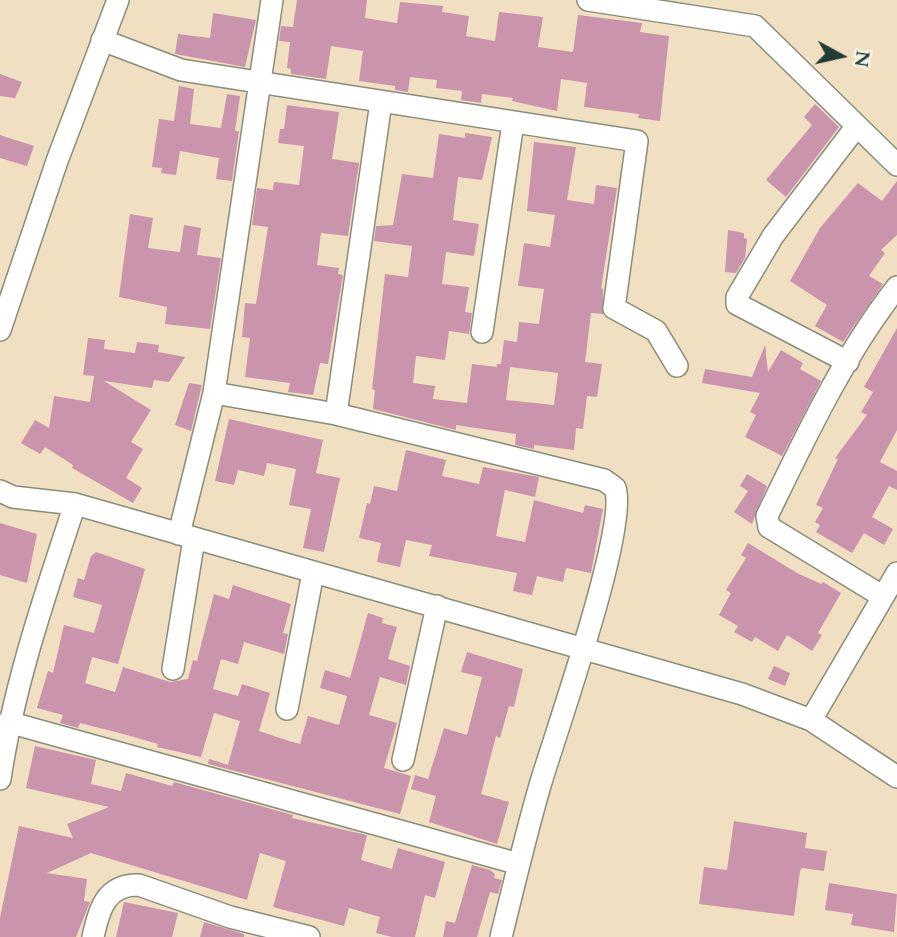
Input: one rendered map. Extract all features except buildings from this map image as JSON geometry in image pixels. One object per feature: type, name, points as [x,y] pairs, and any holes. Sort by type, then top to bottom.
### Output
[{"type":"street","points":[[0,330],[118,0]]},
{"type":"street","points":[[173,669],[186,537],[214,393],[272,0]]},
{"type":"street","points":[[588,0],[654,5],[755,26],[897,164]]},
{"type":"street","points":[[102,40],[181,70],[260,80],[382,102],[637,141],[614,308],[656,331],[677,366]]},
{"type":"street","points":[[336,414],[382,102]]},
{"type":"street","points":[[482,332],[513,123]]},
{"type":"street","points":[[848,362],[737,304],[737,297],[773,236],[856,127]]},
{"type":"street","points":[[882,596],[769,527],[767,521],[802,443],[848,362],[897,287]]},
{"type":"street","points":[[214,393],[336,414],[604,480],[615,488],[618,505],[583,648],[544,773],[502,937]]},
{"type":"street","points":[[0,491],[13,497],[75,504],[743,694],[811,720],[897,776]]},
{"type":"street","points":[[0,779],[8,722],[22,668],[75,504]]},
{"type":"street","points":[[287,709],[313,573]]},
{"type":"street","points":[[811,720],[897,573]]},
{"type":"street","points":[[403,760],[437,606]]},
{"type":"street","points":[[8,722],[519,864]]},
{"type":"street","points":[[93,937],[99,911],[107,895],[127,885],[139,885],[230,917],[309,937]]}]
